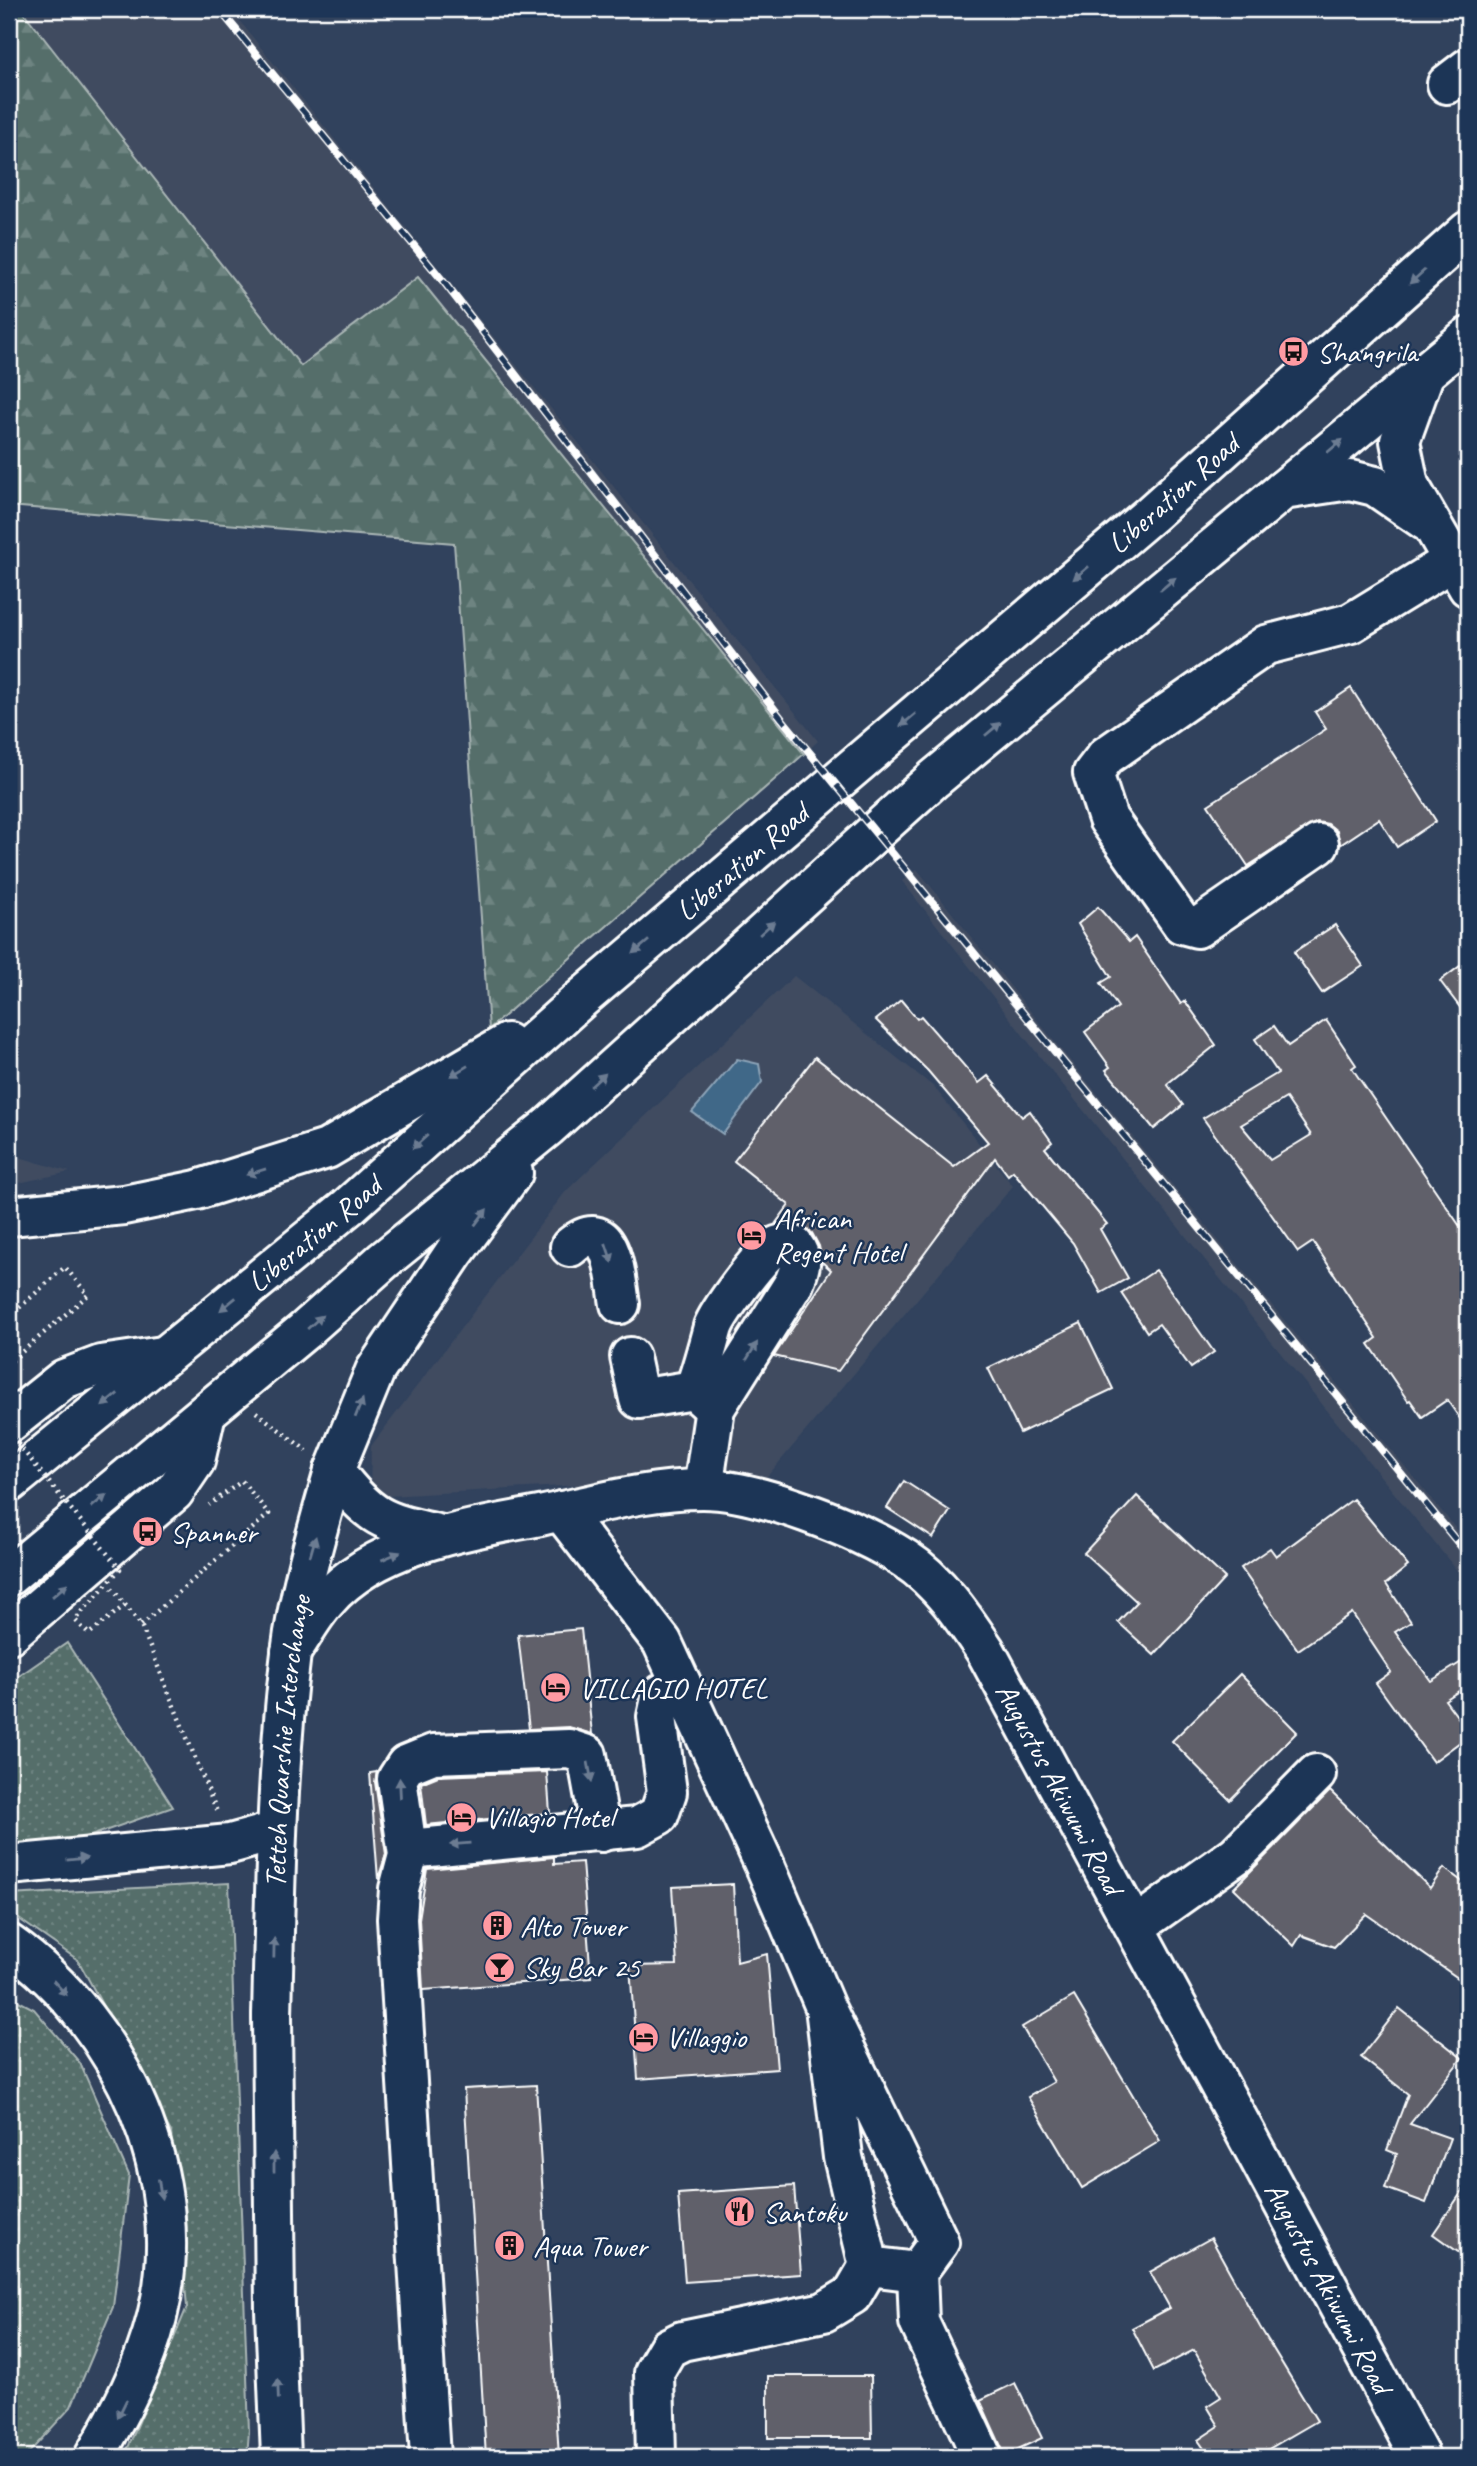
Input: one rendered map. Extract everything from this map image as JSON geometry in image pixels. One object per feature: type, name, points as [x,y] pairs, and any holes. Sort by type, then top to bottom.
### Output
[{"type":"main road","name":"Liberation Road","points":[[9,1483],[348,1207],[581,999],[1151,514],[1468,231]]},
{"type":"main road","points":[[9,1576],[206,1413],[384,1259],[548,1127],[934,779],[1468,337]]},
{"type":"main road","points":[[1320,844],[1197,928],[1182,924],[1108,819],[1093,773],[1105,756],[1266,645],[1351,623],[1460,574],[1409,485],[1400,441],[1425,372]]},
{"type":"main road","points":[[1283,490],[1350,480],[1376,486],[1393,501],[1428,522]]},
{"type":"main road","points":[[9,1216],[124,1205],[173,1195],[327,1149],[581,999]]},
{"type":"main road","name":"Tetteh Quarshie Interchange","points":[[281,2457],[275,2310],[272,2016],[277,1831],[291,1653],[309,1560],[334,1471],[374,1371],[454,1253],[548,1127]]},
{"type":"main road","points":[[570,1247],[579,1239],[593,1236],[604,1239],[611,1250],[620,1304]]},
{"type":"main road","points":[[9,1423],[64,1379],[101,1365],[163,1356]]},
{"type":"main road","points":[[630,1357],[639,1399],[704,1399],[703,1489]]},
{"type":"main road","points":[[9,1634],[174,1492],[195,1461],[206,1413]]},
{"type":"main road","name":"Augustus Akiwumi Road","points":[[334,1471],[373,1515],[390,1523],[442,1535]]},
{"type":"main road","name":"Augustus Akiwumi Road","points":[[291,1653],[327,1600],[349,1580],[377,1563],[442,1535],[621,1497],[703,1489],[779,1503],[852,1531],[907,1560],[954,1604],[985,1650],[1420,2457]]},
{"type":"main road","points":[[561,1511],[662,1642],[825,2007],[939,2242],[917,2272],[919,2322],[982,2457]]},
{"type":"main road","points":[[408,1855],[419,1848],[637,1827],[659,1815],[665,1806],[667,1792],[657,1717],[662,1694],[681,1683]]},
{"type":"main road","points":[[430,2457],[397,1919],[399,1889],[408,1855],[397,1779],[406,1765],[433,1754],[569,1749],[587,1755],[601,1832]]},
{"type":"main road","points":[[1136,1926],[1236,1855],[1316,1774]]},
{"type":"main road","points":[[9,1865],[230,1844],[277,1831]]},
{"type":"main road","points":[[9,1944],[63,1990],[115,2064],[150,2135],[161,2190],[165,2241],[157,2317],[129,2393],[94,2457]]},
{"type":"main road","points":[[656,2457],[654,2372],[668,2348],[682,2341],[824,2312],[852,2295],[869,2266],[843,2157],[825,2007]]},
{"type":"main road","points":[[843,2157],[893,2145]]},
{"type":"main road","points":[[869,2266],[917,2272]]},
{"type":"path","points":[[9,1317],[65,1266],[88,1295],[9,1363]]},
{"type":"path","points":[[251,1412],[256,1412],[334,1471]]},
{"type":"path","points":[[9,1433],[120,1569]]},
{"type":"path","points":[[141,1625],[269,1514],[242,1481],[197,1513]]},
{"type":"path","points":[[107,1559],[117,1551]]},
{"type":"path","points":[[125,1605],[89,1634],[75,1620],[120,1569],[131,1561]]},
{"type":"path","points":[[104,1577],[141,1625],[230,1844]]},
{"type":"shaded area","points":[[21,9],[230,9],[818,741],[804,754],[418,277],[301,366]]},
{"type":"shaded area","points":[[917,869],[1058,1046],[1468,1543],[1468,1584],[1041,1058],[902,881]]},
{"type":"shaded area","name":"African Regent Hotel","points":[[794,976],[934,1087],[1013,1186],[760,1485],[652,1481],[370,1497],[371,1446],[566,1191]]},
{"type":"shaded area","points":[[737,1059],[759,1064],[762,1082],[723,1134],[692,1112]]},
{"type":"shaded area","points":[[9,1154],[70,1172],[9,1185]]},
{"type":"green space","points":[[9,9],[21,9],[301,366],[418,277],[804,754],[489,1029],[454,543],[9,506]]},
{"type":"green space","points":[[67,1643],[173,1807],[82,1839],[9,1848],[9,1683]]},
{"type":"green space","points":[[229,1883],[249,2431],[247,2457],[118,2457],[128,2448],[187,2307],[171,2132],[78,1960],[9,1912],[9,1895]]},
{"type":"green space","points":[[9,1996],[34,2009],[80,2063],[129,2175],[113,2307],[71,2407],[25,2457],[9,2457]]},
{"type":"building","points":[[1351,688],[1436,821],[1397,847],[1379,819],[1340,845],[1337,831],[1328,824],[1317,822],[1248,866],[1208,805],[1326,729],[1315,712]]},
{"type":"building","points":[[1098,907],[1129,942],[1135,937],[1181,1004],[1185,1001],[1216,1045],[1167,1084],[1183,1105],[1154,1129],[1106,1070],[1110,1067],[1085,1032],[1118,1007],[1101,983],[1111,977],[1078,924]]},
{"type":"building","points":[[1335,925],[1363,966],[1322,993],[1294,952]]},
{"type":"building","points":[[1468,960],[1468,1018],[1440,981]]},
{"type":"building","points":[[901,1000],[917,1019],[921,1016],[979,1083],[988,1076],[1022,1117],[1030,1111],[1052,1142],[1045,1148],[1107,1224],[1100,1229],[1128,1278],[1101,1293],[1073,1243],[1013,1171],[1008,1175],[995,1158],[838,1371],[774,1356],[831,1270],[822,1262],[819,1246],[812,1233],[799,1225],[776,1223],[789,1205],[734,1161],[815,1057],[954,1167],[988,1142],[928,1071],[876,1020]]},
{"type":"building","points":[[1326,1020],[1356,1065],[1352,1068],[1468,1238],[1468,1430],[1447,1400],[1422,1417],[1410,1400],[1408,1401],[1369,1344],[1377,1338],[1313,1242],[1298,1252],[1203,1118],[1278,1073],[1255,1039],[1274,1026],[1288,1046]],"holes":[[[1286,1098],[1311,1135],[1270,1160],[1241,1125]]]},
{"type":"building","points":[[1156,1270],[1214,1352],[1191,1368],[1159,1324],[1147,1332],[1121,1293]]},
{"type":"building","points":[[1081,1323],[1113,1389],[1020,1433],[988,1368]]},
{"type":"building","points":[[904,1481],[950,1511],[933,1538],[887,1508]]},
{"type":"building","points":[[1137,1496],[1225,1578],[1154,1655],[1118,1622],[1137,1602],[1084,1553]]},
{"type":"building","points":[[1353,1499],[1408,1566],[1386,1584],[1411,1622],[1395,1632],[1431,1681],[1468,1658],[1468,1685],[1445,1700],[1468,1731],[1468,1736],[1433,1762],[1376,1683],[1391,1672],[1352,1613],[1298,1650],[1241,1568],[1270,1548],[1276,1556]]},
{"type":"building","name":"VILLAGIO HOTEL","points":[[581,1629],[592,1734],[569,1727],[529,1729],[518,1635]]},
{"type":"building","points":[[1240,1674],[1297,1732],[1230,1800],[1172,1741]]},
{"type":"building","points":[[377,1772],[375,1782],[386,1854],[378,1879],[370,1773]]},
{"type":"building","points":[[547,1772],[550,1813],[426,1825],[421,1783],[438,1776]]},
{"type":"building","points":[[1330,1791],[1430,1888],[1444,1868],[1468,1886],[1468,1985],[1366,1914],[1334,1947],[1301,1935],[1294,1946],[1234,1888]]},
{"type":"building","name":"Alto Tower","points":[[554,1857],[554,1864],[582,1862],[591,1978],[423,1990],[419,1919],[427,1869]]},
{"type":"building","points":[[733,1884],[737,1962],[767,1954],[777,2069],[638,2079],[630,1966],[677,1965],[672,1887]]},
{"type":"building","points":[[1074,1996],[1160,2141],[1082,2188],[1028,2097],[1054,2082],[1022,2027]]},
{"type":"building","points":[[1399,2008],[1462,2058],[1410,2124],[1450,2138],[1426,2203],[1385,2188],[1397,2154],[1387,2150],[1408,2094],[1361,2057]]},
{"type":"building","name":"Aqua Tower","points":[[536,2085],[559,2457],[486,2457],[464,2089]]},
{"type":"building","points":[[1468,2183],[1468,2259],[1433,2234]]},
{"type":"building","points":[[794,2186],[801,2274],[685,2282],[678,2194]]},
{"type":"building","points":[[1211,2238],[1260,2327],[1317,2421],[1255,2457],[1210,2457],[1198,2440],[1219,2426],[1207,2406],[1221,2397],[1194,2350],[1154,2371],[1132,2328],[1170,2308],[1150,2272]]},
{"type":"building","points":[[768,2376],[871,2376],[872,2438],[768,2438]]},
{"type":"building","points":[[1015,2383],[1042,2438],[1005,2455],[980,2400]]},
{"type":"railway","points":[[219,9],[443,281],[782,719],[1468,1555]]},
{"type":"place","name":"Shangrila","points":[[1294,352]]},
{"type":"place","name":"African Regent Hotel","points":[[751,1235]]},
{"type":"place","name":"Spanner","points":[[147,1532]]},
{"type":"place","name":"VILLAGIO HOTEL","points":[[556,1688]]},
{"type":"place","name":"Villagio Hotel","points":[[462,1817]]},
{"type":"place","name":"Alto Tower","points":[[497,1926]]},
{"type":"place","name":"Sky Bar 25","points":[[500,1967]]},
{"type":"place","name":"Villaggio","points":[[643,2037]]},
{"type":"place","name":"Santoku","points":[[740,2212]]},
{"type":"place","name":"Aqua Tower","points":[[510,2246]]}]
